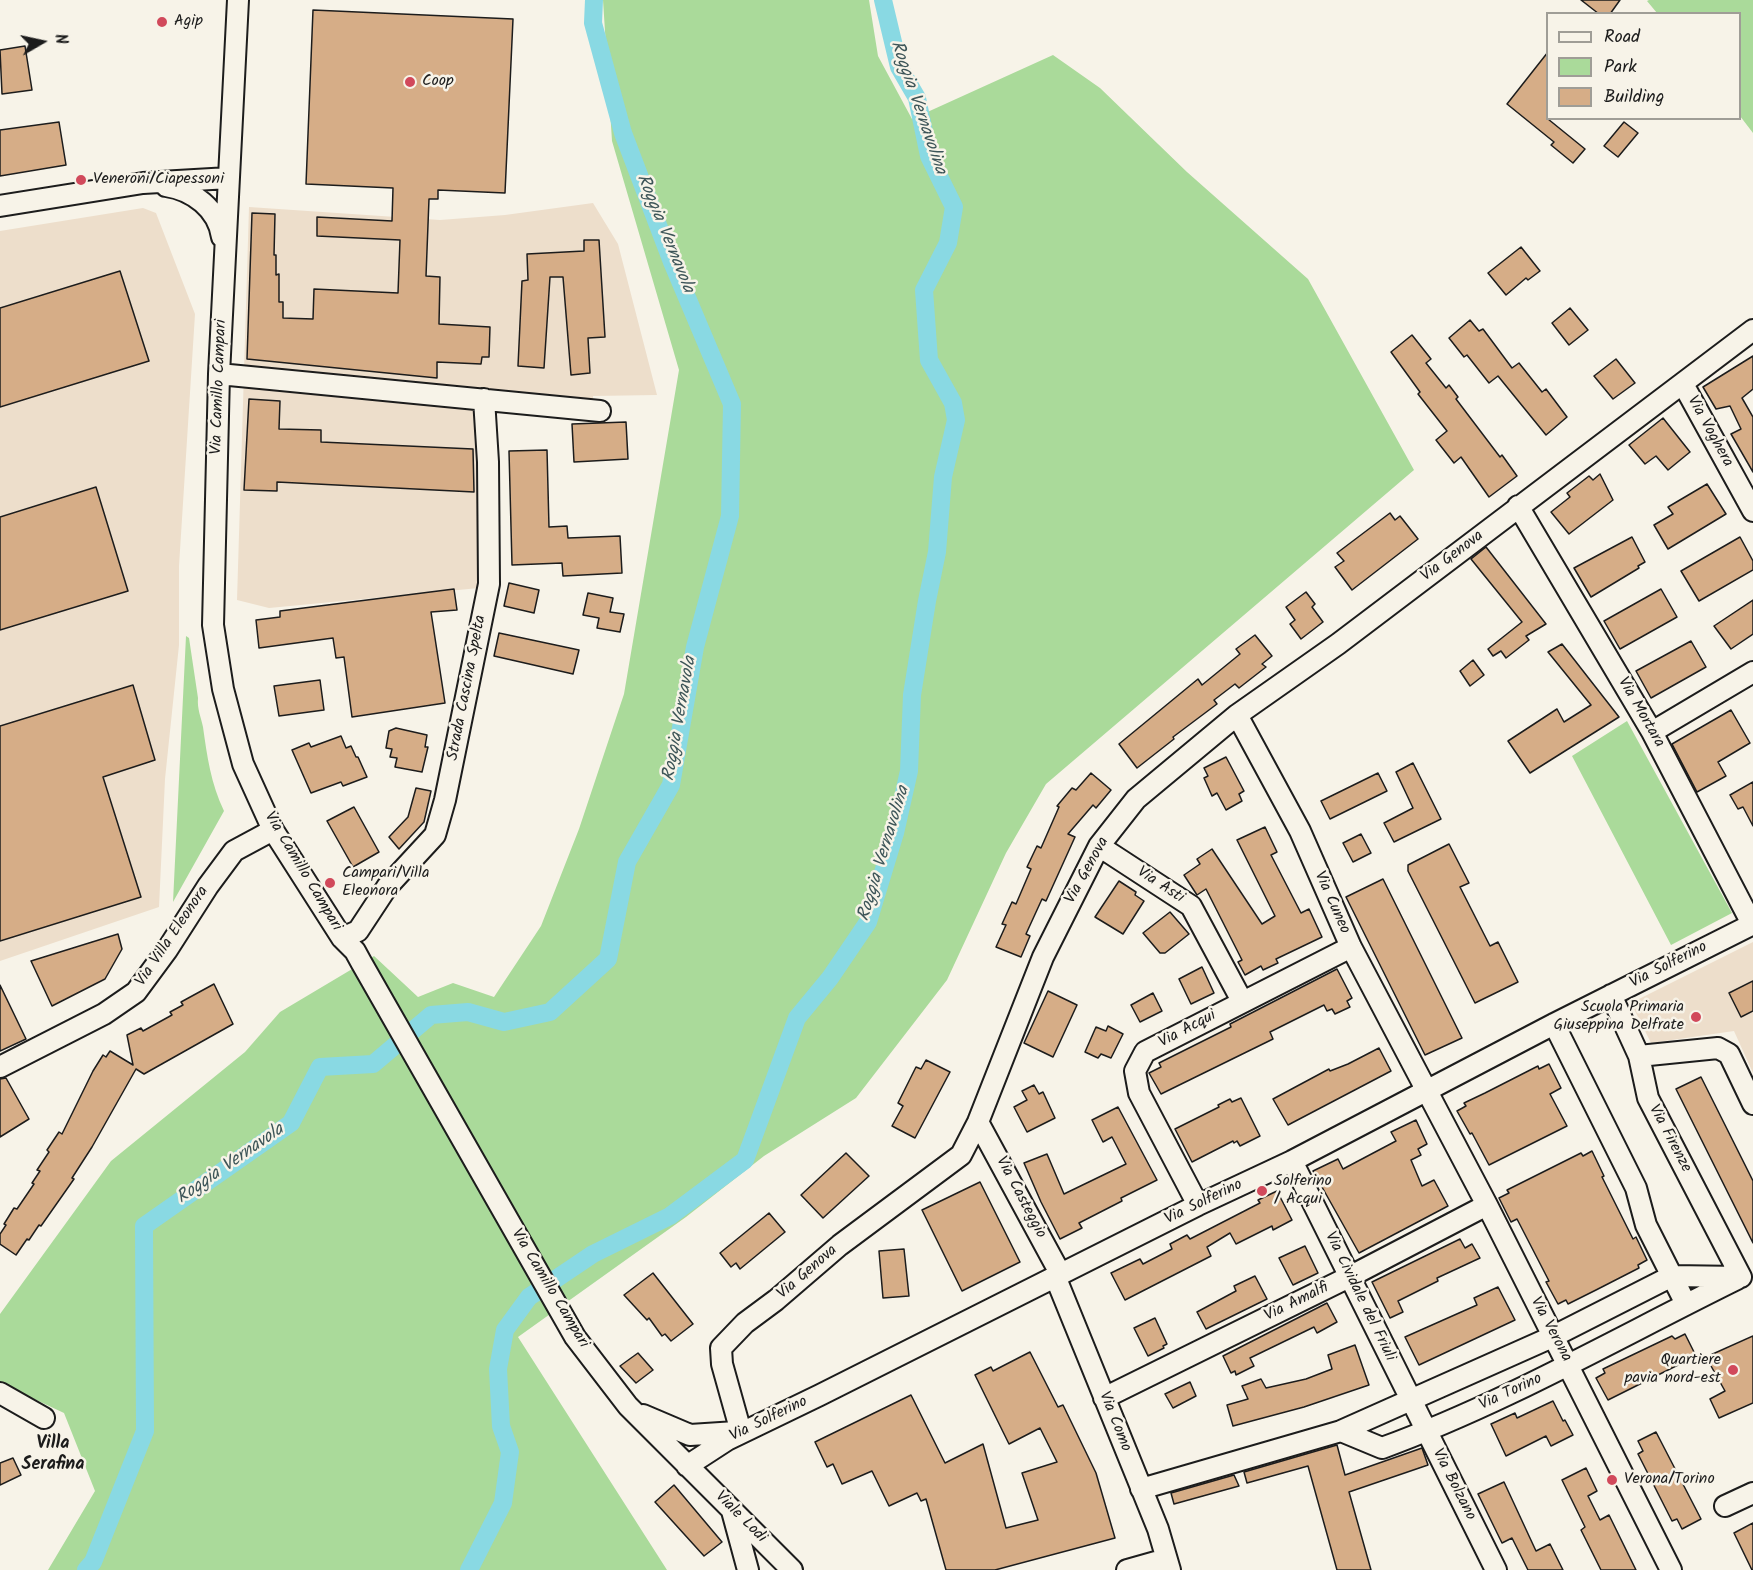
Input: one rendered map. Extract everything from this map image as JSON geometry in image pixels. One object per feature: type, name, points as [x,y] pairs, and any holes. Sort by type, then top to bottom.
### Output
[{"type":"street","name":"Via Camillo Campari","points":[[238,0],[219,374],[213,625],[223,689],[243,764],[273,830],[342,938],[362,962],[575,1337],[628,1406],[687,1466]]},
{"type":"street","points":[[0,207],[142,183],[229,178]]},
{"type":"street","points":[[142,183],[172,187],[193,194],[214,214],[221,231],[225,254]]},
{"type":"street","name":"Via Genova","points":[[741,1432],[723,1364],[722,1348],[745,1323],[776,1300],[840,1245],[961,1155],[978,1122],[1043,957],[1099,846],[1136,799],[1237,716],[1338,644],[1753,330]]},
{"type":"street","points":[[219,374],[600,411]]},
{"type":"street","name":"Via Voghera","points":[[1683,384],[1753,512]]},
{"type":"street","name":"Strada Cascina Spelta","points":[[342,938],[358,931],[387,887],[435,834],[445,800],[489,584],[488,462],[484,399]]},
{"type":"street","name":"Via Mortara","points":[[1518,506],[1652,732],[1752,924]]},
{"type":"street","points":[[1652,732],[1753,672]]},
{"type":"street","name":"Via Cuneo","points":[[1237,716],[1300,831],[1351,948],[1425,1091]]},
{"type":"street","name":"Via Villa Eleonora","points":[[0,1067],[104,1014],[136,992],[234,851],[273,830]]},
{"type":"street","name":"Via Asti","points":[[1099,846],[1191,906],[1242,1001]]},
{"type":"street","name":"Via Solferino","points":[[687,1466],[741,1432],[820,1395],[1198,1205],[1292,1161],[1752,924]]},
{"type":"street","name":"Via Acqui","points":[[1198,1205],[1139,1093],[1135,1071],[1145,1052],[1242,1001],[1351,948]]},
{"type":"street","name":"Via Firenze","points":[[1611,996],[1639,1056],[1648,1098],[1747,1274]]},
{"type":"street","points":[[1554,1024],[1636,1188],[1646,1225],[1686,1304]]},
{"type":"street","points":[[1639,1056],[1718,1048],[1729,1054],[1753,1104]]},
{"type":"street","name":"Via Verona","points":[[1425,1091],[1487,1205],[1671,1570]]},
{"type":"street","name":"Via Casteggio","points":[[978,1122],[1058,1275]]},
{"type":"street","name":"Via Cividale del Friuli","points":[[1292,1161],[1410,1401]]},
{"type":"street","name":"Via Amalfi","points":[[1104,1398],[1349,1277],[1487,1205]]},
{"type":"street","name":"Via Torino","points":[[1141,1489],[1341,1431],[1552,1337],[1672,1276],[1747,1274]]},
{"type":"street","name":"Via Torino","points":[[1341,1431],[1382,1448],[1426,1432],[1569,1366],[1747,1274]]},
{"type":"street","name":"Via Como","points":[[1058,1275],[1104,1398],[1158,1529],[1168,1564]]},
{"type":"street","points":[[0,1393],[44,1418]]},
{"type":"street","name":"Via Bolzano","points":[[1410,1401],[1496,1570]]},
{"type":"street","points":[[628,1406],[690,1435],[741,1432]]},
{"type":"street","name":"Viale Lodi","points":[[687,1466],[792,1570]]},
{"type":"street","points":[[1725,1506],[1753,1492]]},
{"type":"street","points":[[732,1511],[748,1570]]},
{"type":"street","points":[[1127,1570],[1168,1564]]},
{"type":"shaded area","points":[[593,203],[618,244],[657,395],[593,396],[593,418],[473,410],[482,576],[479,588],[269,608],[237,600],[249,207],[440,220],[505,215]]},
{"type":"shaded area","points":[[143,208],[156,213],[195,314],[179,566],[179,645],[165,779],[159,907],[0,961],[0,231]]},
{"type":"shaded area","name":"Scuola Primaria Giuseppina Delfrate","points":[[1753,942],[1753,1073],[1734,1031],[1651,1043],[1631,1003]]},
{"type":"green space","points":[[603,0],[869,0],[878,56],[912,119],[1053,55],[1100,88],[1187,172],[1308,279],[1414,470],[1046,784],[1006,853],[947,980],[856,1098],[764,1156],[686,1217],[518,1337],[667,1570],[48,1570],[95,1491],[64,1413],[0,1383],[0,1314],[111,1161],[245,1052],[280,1012],[374,956],[418,997],[453,983],[494,997],[541,926],[579,829],[624,694],[679,370],[612,141]]},
{"type":"green space","points":[[1753,0],[1753,133],[1741,117],[1741,12],[1656,12],[1647,1]]},
{"type":"green space","points":[[186,636],[189,638],[210,770],[224,811],[173,902]]},
{"type":"green space","points":[[1627,721],[1732,913],[1671,945],[1572,756]]},
{"type":"building","points":[[1581,0],[1620,0],[1611,12],[1596,12]]},
{"type":"building","name":"Coop","points":[[313,10],[513,19],[505,193],[438,190],[438,199],[429,199],[426,276],[440,277],[439,324],[490,327],[489,357],[482,357],[481,364],[437,362],[437,378],[247,359],[252,213],[275,214],[274,255],[276,255],[276,275],[279,274],[279,302],[283,302],[283,318],[313,319],[314,289],[398,293],[400,240],[317,236],[317,217],[392,221],[393,188],[306,184]]},
{"type":"building","points":[[25,46],[32,90],[2,94],[0,50]]},
{"type":"building","points":[[1546,55],[1546,120],[1549,120],[1585,149],[1573,163],[1551,145],[1554,142],[1507,104]]},
{"type":"building","points":[[59,122],[66,165],[0,176],[0,130]]},
{"type":"building","points":[[1624,122],[1638,133],[1618,157],[1604,146]]},
{"type":"building","points":[[584,240],[599,240],[605,337],[588,338],[590,373],[571,375],[563,277],[550,277],[544,368],[518,366],[522,281],[528,280],[527,254],[584,251]]},
{"type":"building","points":[[1521,247],[1540,271],[1528,280],[1526,278],[1506,295],[1488,273]]},
{"type":"building","points":[[120,271],[149,361],[0,407],[0,308]]},
{"type":"building","points":[[1570,308],[1588,330],[1569,345],[1552,323]]},
{"type":"building","points":[[1470,320],[1479,331],[1483,329],[1512,368],[1519,363],[1542,392],[1546,389],[1567,417],[1546,435],[1498,376],[1489,383],[1467,355],[1464,357],[1449,338]]},
{"type":"building","points":[[1412,335],[1431,359],[1426,363],[1446,388],[1449,385],[1458,397],[1456,399],[1517,476],[1489,497],[1461,457],[1454,463],[1436,440],[1447,431],[1418,394],[1420,392],[1391,352]]},
{"type":"building","points":[[1753,356],[1753,389],[1742,398],[1753,417],[1753,472],[1731,434],[1741,429],[1730,406],[1716,409],[1703,387]]},
{"type":"building","points":[[1616,359],[1635,383],[1613,399],[1594,376]]},
{"type":"building","points":[[249,399],[280,401],[279,429],[321,430],[321,442],[473,449],[474,492],[277,482],[277,491],[244,490]]},
{"type":"building","points":[[1663,418],[1690,452],[1668,470],[1656,456],[1645,464],[1629,445]]},
{"type":"building","points":[[626,422],[628,459],[574,462],[572,424]]},
{"type":"building","points":[[547,450],[549,527],[567,526],[568,538],[620,536],[622,573],[563,576],[562,563],[512,565],[509,451]]},
{"type":"building","points":[[1600,474],[1613,500],[1569,534],[1551,512],[1570,497],[1567,493],[1589,476],[1593,480]]},
{"type":"building","points":[[1707,484],[1726,514],[1668,549],[1654,525],[1673,514],[1668,507]]},
{"type":"building","points":[[96,487],[128,591],[0,630],[0,517]]},
{"type":"building","points":[[1390,513],[1395,520],[1400,516],[1418,539],[1352,590],[1335,567],[1344,561],[1337,553]]},
{"type":"building","points":[[1632,537],[1645,562],[1591,597],[1574,568]]},
{"type":"building","points":[[1740,537],[1753,561],[1753,570],[1699,601],[1681,571]]},
{"type":"building","points":[[1486,547],[1546,624],[1526,636],[1529,640],[1506,658],[1501,651],[1493,656],[1488,649],[1522,622],[1471,559]]},
{"type":"building","points":[[509,583],[539,590],[534,613],[504,606]]},
{"type":"building","points":[[454,589],[457,610],[431,612],[445,703],[352,717],[344,657],[336,658],[333,638],[259,648],[256,620],[280,617],[280,611]]},
{"type":"building","points":[[1661,589],[1677,617],[1620,649],[1604,621]]},
{"type":"building","points":[[1306,592],[1315,604],[1312,607],[1323,622],[1301,639],[1290,624],[1295,620],[1286,607]]},
{"type":"building","points":[[588,593],[613,598],[610,612],[624,614],[620,632],[597,628],[599,618],[583,615]]},
{"type":"building","points":[[1753,600],[1753,634],[1731,649],[1714,626]]},
{"type":"building","points":[[499,633],[579,650],[573,674],[494,656]]},
{"type":"building","points":[[1255,635],[1272,656],[1262,664],[1266,667],[1239,688],[1235,684],[1214,700],[1217,704],[1137,768],[1119,744],[1198,679],[1202,685],[1240,654],[1236,649]]},
{"type":"building","points":[[1691,641],[1706,667],[1651,698],[1636,671]]},
{"type":"building","points":[[1562,644],[1619,717],[1530,773],[1508,741],[1557,709],[1564,722],[1591,705],[1548,652]]},
{"type":"building","points":[[1473,660],[1484,675],[1470,686],[1460,671]]},
{"type":"building","points":[[320,680],[324,710],[279,716],[274,686]]},
{"type":"building","points":[[133,685],[155,760],[103,777],[141,897],[0,941],[0,726]]},
{"type":"building","points":[[1731,710],[1750,743],[1718,762],[1726,776],[1697,792],[1672,744]]},
{"type":"building","points":[[396,728],[427,735],[425,747],[428,747],[422,772],[395,767],[397,758],[390,757],[392,749],[386,748],[389,731]]},
{"type":"building","points":[[341,736],[346,748],[351,746],[358,757],[367,777],[343,786],[341,782],[311,793],[292,750],[309,743],[311,747]]},
{"type":"building","points":[[1226,757],[1244,791],[1239,794],[1242,801],[1226,810],[1217,793],[1212,796],[1204,778],[1208,776],[1204,768]]},
{"type":"building","points":[[1413,763],[1441,819],[1394,842],[1384,823],[1413,808],[1396,772]]},
{"type":"building","points":[[1091,773],[1111,790],[1096,808],[1093,805],[1068,834],[1075,837],[1046,901],[1042,899],[1026,934],[1030,936],[1021,957],[996,947],[1006,925],[1002,924],[1012,902],[1016,904],[1031,869],[1027,867],[1037,846],[1041,848],[1059,807],[1057,806],[1072,788],[1076,790]]},
{"type":"building","points":[[1378,773],[1387,791],[1330,819],[1321,801]]},
{"type":"building","points":[[1753,782],[1753,826],[1743,807],[1738,809],[1730,795]]},
{"type":"building","points":[[416,788],[431,791],[424,822],[399,849],[389,837],[408,817]]},
{"type":"building","points":[[354,807],[379,852],[353,867],[327,821]]},
{"type":"building","points":[[1265,827],[1277,852],[1271,855],[1301,913],[1309,909],[1322,937],[1276,959],[1278,963],[1263,970],[1261,966],[1245,975],[1238,962],[1242,960],[1206,889],[1197,895],[1184,875],[1200,864],[1197,859],[1212,849],[1262,924],[1275,916],[1237,840]]},
{"type":"building","points":[[1361,834],[1371,853],[1353,862],[1343,843]]},
{"type":"building","points":[[1449,844],[1469,883],[1460,887],[1490,946],[1498,942],[1518,982],[1475,1003],[1408,871],[1408,865]]},
{"type":"building","points":[[1383,879],[1462,1038],[1425,1055],[1346,897]]},
{"type":"building","points":[[1119,881],[1136,892],[1135,895],[1144,901],[1123,934],[1095,917]]},
{"type":"building","points":[[1170,912],[1189,934],[1165,953],[1160,953],[1143,933]]},
{"type":"building","points":[[118,934],[122,949],[105,979],[52,1006],[31,961]]},
{"type":"building","points":[[1202,967],[1214,993],[1191,1004],[1179,979]]},
{"type":"building","points":[[1337,969],[1352,998],[1347,1001],[1350,1007],[1335,1014],[1332,1009],[1327,1011],[1324,1005],[1270,1032],[1273,1039],[1161,1094],[1149,1073],[1161,1067],[1159,1063]]},
{"type":"building","points":[[1753,981],[1753,1011],[1741,1017],[1729,993]]},
{"type":"building","points":[[214,984],[233,1024],[144,1074],[136,1069],[72,1178],[74,1179],[41,1226],[39,1225],[16,1255],[0,1244],[0,1234],[6,1225],[4,1224],[34,1184],[32,1183],[40,1171],[37,1170],[49,1152],[47,1150],[59,1132],[62,1134],[103,1055],[106,1057],[110,1051],[133,1065],[127,1035],[141,1028],[143,1031],[172,1015],[170,1012],[183,1005],[181,1002]]},
{"type":"building","points":[[0,985],[26,1039],[0,1051]]},
{"type":"building","points":[[1048,991],[1077,1005],[1053,1057],[1024,1043]]},
{"type":"building","points":[[1153,993],[1162,1011],[1140,1022],[1131,1005]]},
{"type":"building","points":[[1108,1026],[1123,1034],[1111,1058],[1101,1054],[1098,1058],[1085,1052],[1096,1027],[1106,1031]]},
{"type":"building","points":[[1379,1048],[1391,1071],[1288,1125],[1273,1099],[1329,1069],[1330,1071],[1348,1064]]},
{"type":"building","points":[[926,1060],[950,1072],[915,1138],[892,1126],[903,1106],[898,1103],[916,1067],[921,1069]]},
{"type":"building","points":[[1549,1064],[1561,1088],[1550,1094],[1567,1126],[1489,1165],[1457,1111],[1466,1106],[1464,1103],[1538,1066],[1539,1069]]},
{"type":"building","points":[[1701,1077],[1753,1181],[1753,1243],[1676,1089]]},
{"type":"building","points":[[6,1078],[29,1119],[0,1137],[0,1079]]},
{"type":"building","points":[[1034,1085],[1039,1094],[1043,1092],[1055,1118],[1027,1132],[1014,1107],[1027,1100],[1022,1091]]},
{"type":"building","points":[[1241,1098],[1260,1136],[1240,1146],[1237,1141],[1234,1143],[1233,1141],[1192,1162],[1175,1129],[1230,1099],[1232,1102]]},
{"type":"building","points":[[1118,1107],[1157,1180],[1079,1223],[1082,1228],[1060,1239],[1024,1163],[1047,1154],[1064,1194],[1126,1164],[1112,1137],[1103,1142],[1092,1120]]},
{"type":"building","points":[[1416,1120],[1427,1144],[1418,1149],[1421,1155],[1411,1160],[1422,1186],[1434,1180],[1448,1206],[1359,1253],[1313,1171],[1338,1159],[1343,1169],[1396,1141],[1391,1132]]},
{"type":"building","points":[[1592,1151],[1604,1176],[1602,1177],[1633,1239],[1636,1237],[1647,1260],[1638,1265],[1639,1268],[1568,1304],[1566,1300],[1558,1304],[1546,1282],[1549,1281],[1517,1219],[1511,1222],[1499,1198],[1509,1193],[1507,1190],[1581,1153],[1583,1156]]},
{"type":"building","points":[[846,1153],[869,1176],[823,1218],[801,1195]]},
{"type":"building","points":[[980,1182],[1020,1262],[962,1291],[922,1210]]},
{"type":"building","points":[[1277,1191],[1292,1220],[1273,1230],[1272,1226],[1236,1244],[1230,1233],[1207,1247],[1211,1256],[1125,1300],[1111,1273],[1140,1259],[1143,1264],[1172,1249],[1170,1244],[1187,1235],[1190,1239],[1260,1203],[1258,1200]]},
{"type":"building","points":[[769,1213],[785,1232],[740,1269],[736,1263],[731,1267],[720,1253]]},
{"type":"building","points":[[1460,1239],[1465,1248],[1472,1244],[1480,1258],[1437,1278],[1438,1281],[1398,1301],[1403,1312],[1390,1318],[1372,1282]]},
{"type":"building","points":[[1305,1246],[1318,1273],[1293,1285],[1279,1258]]},
{"type":"building","points":[[904,1249],[909,1296],[883,1298],[879,1251]]},
{"type":"building","points":[[653,1273],[693,1324],[671,1341],[665,1334],[662,1336],[649,1318],[647,1320],[624,1295]]},
{"type":"building","points":[[1255,1276],[1267,1299],[1206,1329],[1197,1312],[1236,1291],[1234,1286]]},
{"type":"building","points":[[1498,1287],[1515,1320],[1419,1365],[1405,1337],[1477,1305],[1474,1298]]},
{"type":"building","points":[[1327,1303],[1337,1322],[1317,1333],[1314,1327],[1250,1358],[1254,1366],[1236,1375],[1235,1371],[1231,1373],[1223,1356]]},
{"type":"building","points":[[1155,1318],[1167,1344],[1148,1356],[1134,1328]]},
{"type":"building","points":[[1685,1334],[1696,1356],[1608,1400],[1596,1378],[1605,1373],[1603,1369],[1672,1336],[1675,1339]]},
{"type":"building","name":"Quartiere pavia nord-est","points":[[1753,1336],[1753,1403],[1719,1418],[1710,1399],[1725,1391],[1706,1357]]},
{"type":"building","points":[[1355,1345],[1369,1385],[1304,1407],[1233,1426],[1227,1405],[1248,1399],[1242,1386],[1261,1379],[1266,1388],[1306,1379],[1332,1369],[1328,1355]]},
{"type":"building","points":[[1030,1352],[1058,1407],[1063,1405],[1096,1473],[1115,1538],[995,1570],[946,1570],[926,1499],[921,1501],[917,1493],[889,1506],[872,1471],[842,1484],[833,1464],[827,1467],[815,1442],[911,1395],[945,1463],[983,1444],[1006,1528],[1038,1520],[1022,1473],[1057,1462],[1040,1428],[1009,1444],[975,1375],[991,1367],[993,1371]]},
{"type":"building","points":[[638,1353],[653,1370],[636,1383],[620,1366]]},
{"type":"building","points":[[1190,1382],[1196,1396],[1173,1408],[1165,1394]]},
{"type":"building","points":[[1553,1401],[1573,1435],[1551,1446],[1546,1436],[1506,1456],[1491,1424],[1515,1413],[1517,1418]]},
{"type":"building","points":[[1656,1432],[1701,1519],[1682,1529],[1677,1519],[1672,1521],[1638,1454],[1643,1451],[1638,1441]]},
{"type":"building","points":[[1337,1445],[1345,1475],[1422,1448],[1428,1465],[1349,1492],[1371,1570],[1337,1570],[1308,1466],[1247,1483],[1244,1472]]},
{"type":"building","points":[[13,1458],[21,1475],[0,1485],[0,1463]]},
{"type":"building","points":[[1586,1468],[1597,1491],[1588,1496],[1600,1520],[1609,1515],[1636,1570],[1601,1570],[1581,1530],[1585,1527],[1562,1480]]},
{"type":"building","points":[[1234,1475],[1239,1486],[1174,1504],[1171,1493]]},
{"type":"building","points":[[1504,1482],[1536,1551],[1550,1544],[1563,1570],[1528,1570],[1512,1538],[1502,1543],[1478,1494]]},
{"type":"building","points":[[674,1485],[722,1542],[704,1556],[655,1502]]},
{"type":"building","points":[[1753,1523],[1753,1570],[1752,1570],[1734,1533]]},
{"type":"waterway","name":"Roggia Vernavola","points":[[86,1570],[93,1562],[145,1431],[144,1226],[291,1123],[320,1067],[373,1064],[431,1015],[468,1012],[504,1022],[550,1012],[608,959],[627,862],[671,785],[695,647],[730,516],[732,404],[672,262],[623,133],[593,23],[594,0]]},
{"type":"waterway","name":"Roggia Vernavolina","points":[[469,1570],[503,1503],[510,1452],[501,1426],[498,1369],[505,1330],[529,1297],[593,1254],[670,1216],[745,1160],[797,1018],[830,978],[868,922],[895,833],[909,771],[912,695],[937,552],[943,477],[956,420],[953,403],[929,360],[924,290],[948,243],[954,207],[929,156],[917,98],[899,67],[883,0]]},
{"type":"place","name":"Agip","points":[[162,22]]},
{"type":"place","name":"Coop","points":[[410,82]]},
{"type":"place","name":"Veneroni/Ciapessoni","points":[[81,180]]},
{"type":"place","name":"Campari/Villa Eleonora","points":[[330,883]]},
{"type":"place","name":"Scuola Primaria Giuseppina Delfrate","points":[[1696,1017]]},
{"type":"place","name":"Solferino / Acqui","points":[[1262,1191]]},
{"type":"place","name":"Quartiere pavia nord-est","points":[[1733,1370]]},
{"type":"place","name":"Verona/Torino","points":[[1612,1480]]},
{"type":"district","name":"Villa Serafina","points":[[53,1455]]}]
